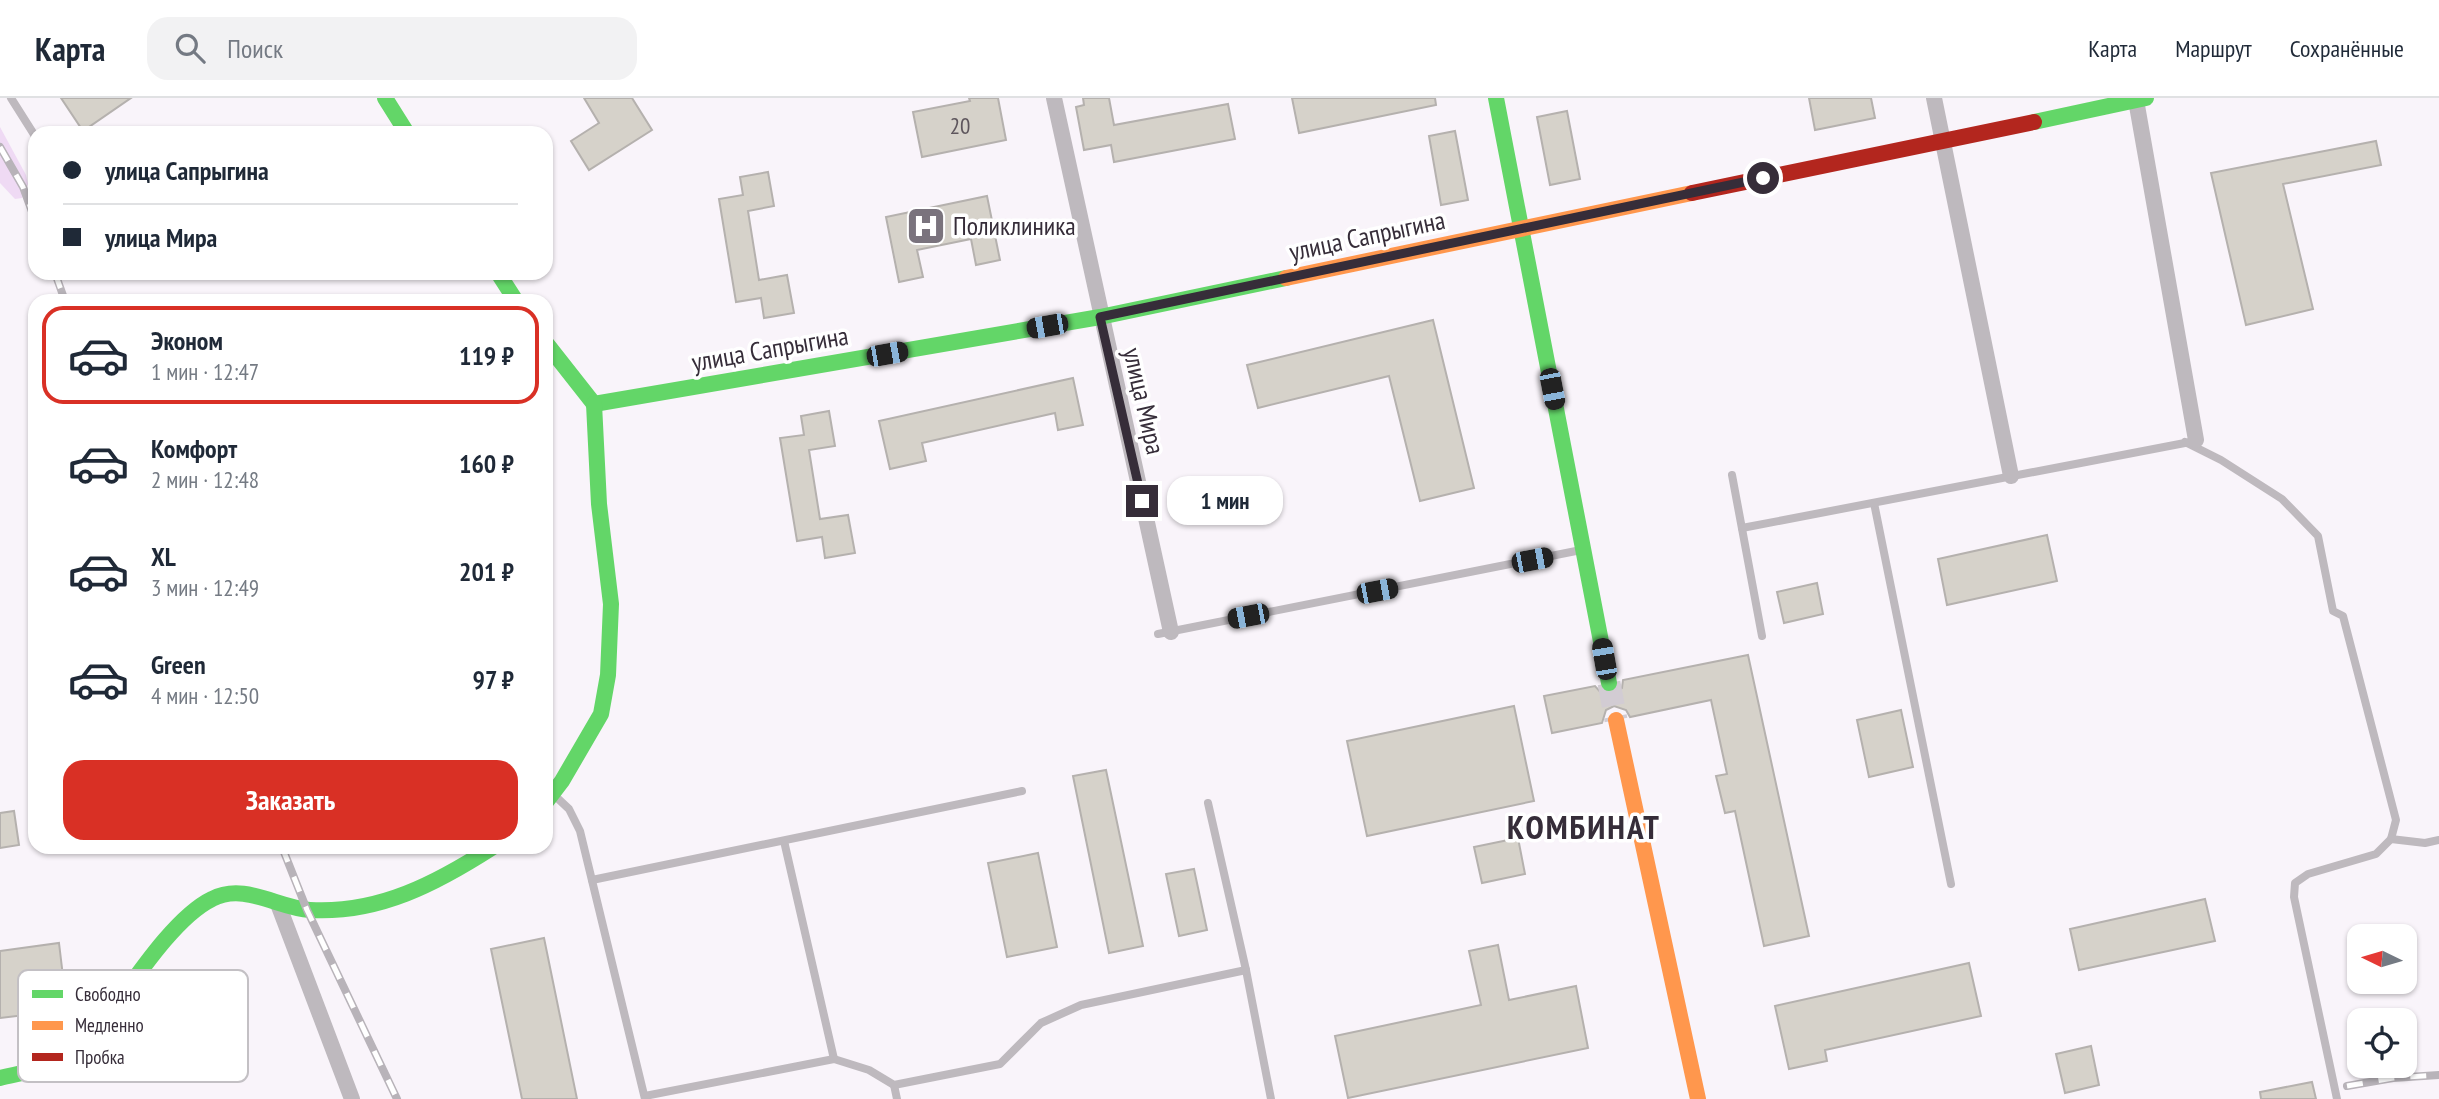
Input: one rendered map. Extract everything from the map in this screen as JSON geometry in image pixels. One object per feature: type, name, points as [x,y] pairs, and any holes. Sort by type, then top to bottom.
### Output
[{"type":"street","points":[[385,98],[403,126]]},
{"type":"street","name":"улица Мира","points":[[1054,98],[1164,633]]},
{"type":"street","points":[[1496,98],[1609,683]]},
{"type":"street","points":[[1934,98],[2011,476]]},
{"type":"street","points":[[2141,99],[2191,441]]},
{"type":"street","name":"улица Сапрыгина","points":[[594,404],[1100,317],[2141,99]]},
{"type":"street","points":[[553,352],[594,404],[599,504],[611,604],[608,675],[601,714],[553,791]]},
{"type":"street","points":[[1616,720],[1698,1099]]},
{"type":"street","points":[[143,970],[194,912],[211,899],[227,892],[247,893],[278,904],[307,910],[375,906],[419,890],[482,854]]},
{"type":"street","points":[[278,904],[352,1099]]},
{"type":"street","points":[[0,1078],[18,1072]]},
{"type":"lane","points":[[11,98],[29,126]]},
{"type":"lane","points":[[1742,528],[2191,441],[2282,499],[2318,536],[2333,611],[2343,616],[2396,820],[2391,839],[2376,854],[2308,874],[2295,883],[2294,897],[2337,1099]]},
{"type":"lane","points":[[1732,475],[1762,636]]},
{"type":"lane","points":[[1874,503],[1951,884]]},
{"type":"lane","points":[[1164,633],[1583,550]]},
{"type":"lane","points":[[592,880],[1022,791]]},
{"type":"lane","points":[[553,799],[569,809],[580,831],[645,1098],[834,1059],[869,1070],[894,1086],[897,1099]]},
{"type":"lane","points":[[1208,803],[1246,970],[1271,1099]]},
{"type":"lane","points":[[2391,839],[2425,843],[2439,840]]},
{"type":"lane","points":[[784,841],[834,1059]]},
{"type":"lane","points":[[894,1086],[1000,1063],[1041,1023],[1081,1005],[1246,970]]},
{"type":"shaded area","points":[[0,127],[26,175],[28,184],[22,198],[15,199],[0,183]]},
{"type":"building","points":[[61,98],[131,98],[90,126],[80,126]]},
{"type":"building","points":[[584,98],[632,98],[652,130],[589,170],[571,141],[599,123]]},
{"type":"building","points":[[969,98],[998,98],[1006,140],[922,157],[913,112],[970,101]]},
{"type":"building","points":[[1083,98],[1109,98],[1114,125],[1228,104],[1235,139],[1114,162],[1111,145],[1084,150],[1076,107],[1084,105]]},
{"type":"building","points":[[1292,98],[1435,98],[1436,105],[1299,133]]},
{"type":"building","points":[[1809,98],[1871,98],[1875,118],[1815,130]]},
{"type":"building","points":[[1567,111],[1580,179],[1550,185],[1537,117]]},
{"type":"building","points":[[1455,131],[1468,200],[1441,205],[1429,136]]},
{"type":"building","points":[[2376,141],[2381,165],[2283,184],[2313,309],[2246,325],[2211,173]]},
{"type":"building","points":[[768,172],[774,206],[748,211],[759,280],[787,275],[794,313],[764,318],[761,298],[736,302],[719,199],[743,195],[740,177]]},
{"type":"building","points":[[987,196],[1000,260],[976,265],[971,239],[917,250],[923,277],[899,282],[886,217]]},
{"type":"building","points":[[1433,320],[1474,488],[1420,501],[1389,376],[1258,408],[1247,365]]},
{"type":"building","points":[[1073,378],[1083,425],[1058,430],[1055,413],[922,443],[926,461],[890,469],[879,421]]},
{"type":"building","points":[[829,411],[835,446],[809,450],[820,519],[848,515],[855,553],[825,558],[822,537],[797,541],[780,438],[804,435],[801,416]]},
{"type":"building","points":[[2047,535],[2057,581],[1947,605],[1938,559]]},
{"type":"building","points":[[1817,583],[1823,614],[1784,623],[1777,592]]},
{"type":"building","points":[[1748,655],[1809,936],[1764,946],[1735,811],[1725,813],[1716,776],[1727,774],[1711,700],[1630,717],[1626,710],[1614,706],[1606,710],[1602,723],[1552,733],[1544,696],[1595,686],[1604,696],[1612,697],[1622,688],[1623,680]]},
{"type":"building","points":[[1514,706],[1534,801],[1367,836],[1347,741]]},
{"type":"building","points":[[1901,710],[1913,767],[1869,777],[1857,720]]},
{"type":"building","points":[[1106,770],[1143,946],[1109,953],[1073,776]]},
{"type":"building","points":[[14,811],[19,845],[0,848],[0,813]]},
{"type":"building","points":[[1518,838],[1525,874],[1482,883],[1474,847]]},
{"type":"building","points":[[1038,853],[1057,947],[1007,957],[988,863]]},
{"type":"building","points":[[1194,869],[1207,930],[1179,936],[1166,874]]},
{"type":"building","points":[[2205,899],[2215,941],[2079,970],[2070,929]]},
{"type":"building","points":[[544,938],[577,1099],[522,1099],[491,949]]},
{"type":"building","points":[[59,943],[62,970],[18,970],[18,1016],[0,1018],[0,951]]},
{"type":"building","points":[[1498,945],[1509,1000],[1576,986],[1588,1048],[1348,1098],[1335,1036],[1481,1005],[1469,951]]},
{"type":"building","points":[[1969,963],[1981,1016],[1825,1050],[1827,1061],[1789,1069],[1775,1006]]},
{"type":"building","points":[[2091,1046],[2099,1085],[2065,1093],[2056,1054]]},
{"type":"building","points":[[2312,1082],[2316,1099],[2261,1099],[2260,1092]]},
{"type":"tunnel","points":[[1609,683],[1616,720]]},
{"type":"railway","points":[[0,147],[28,201]]},
{"type":"railway","points":[[58,280],[62,294]]},
{"type":"railway","points":[[285,854],[307,910],[397,1099]]},
{"type":"railway","points":[[2347,1086],[2393,1078],[2439,1075]]},
{"type":"traffic: fast","points":[[385,98],[403,126]]},
{"type":"traffic: fast","points":[[1496,98],[1609,683]]},
{"type":"traffic: fast","points":[[2034,122],[2146,98]]},
{"type":"traffic: fast","points":[[594,404],[1100,317],[1286,278]]},
{"type":"traffic: fast","points":[[502,280],[512,294]]},
{"type":"traffic: fast","points":[[553,352],[594,404]]},
{"type":"traffic: fast","points":[[553,793],[601,714],[608,675],[611,604],[599,504],[594,404]]},
{"type":"traffic: fast","points":[[142,970],[170,934],[212,899],[236,893],[310,910],[360,907],[406,894],[429,884],[481,854]]},
{"type":"traffic: fast","points":[[0,1078],[18,1074]]},
{"type":"traffic: slow","points":[[1286,278],[1692,193]]},
{"type":"traffic: slow","points":[[1616,720],[1698,1099]]},
{"type":"traffic: jam","points":[[1692,193],[2034,122]]},
{"type":"place","name":"Поликлиника","points":[[926,226]]},
{"type":"district","name":"КОМБИНАТ","points":[[1584,827]]},
{"type":"route","points":[[1142,501],[1100,317],[1763,178]]}]
